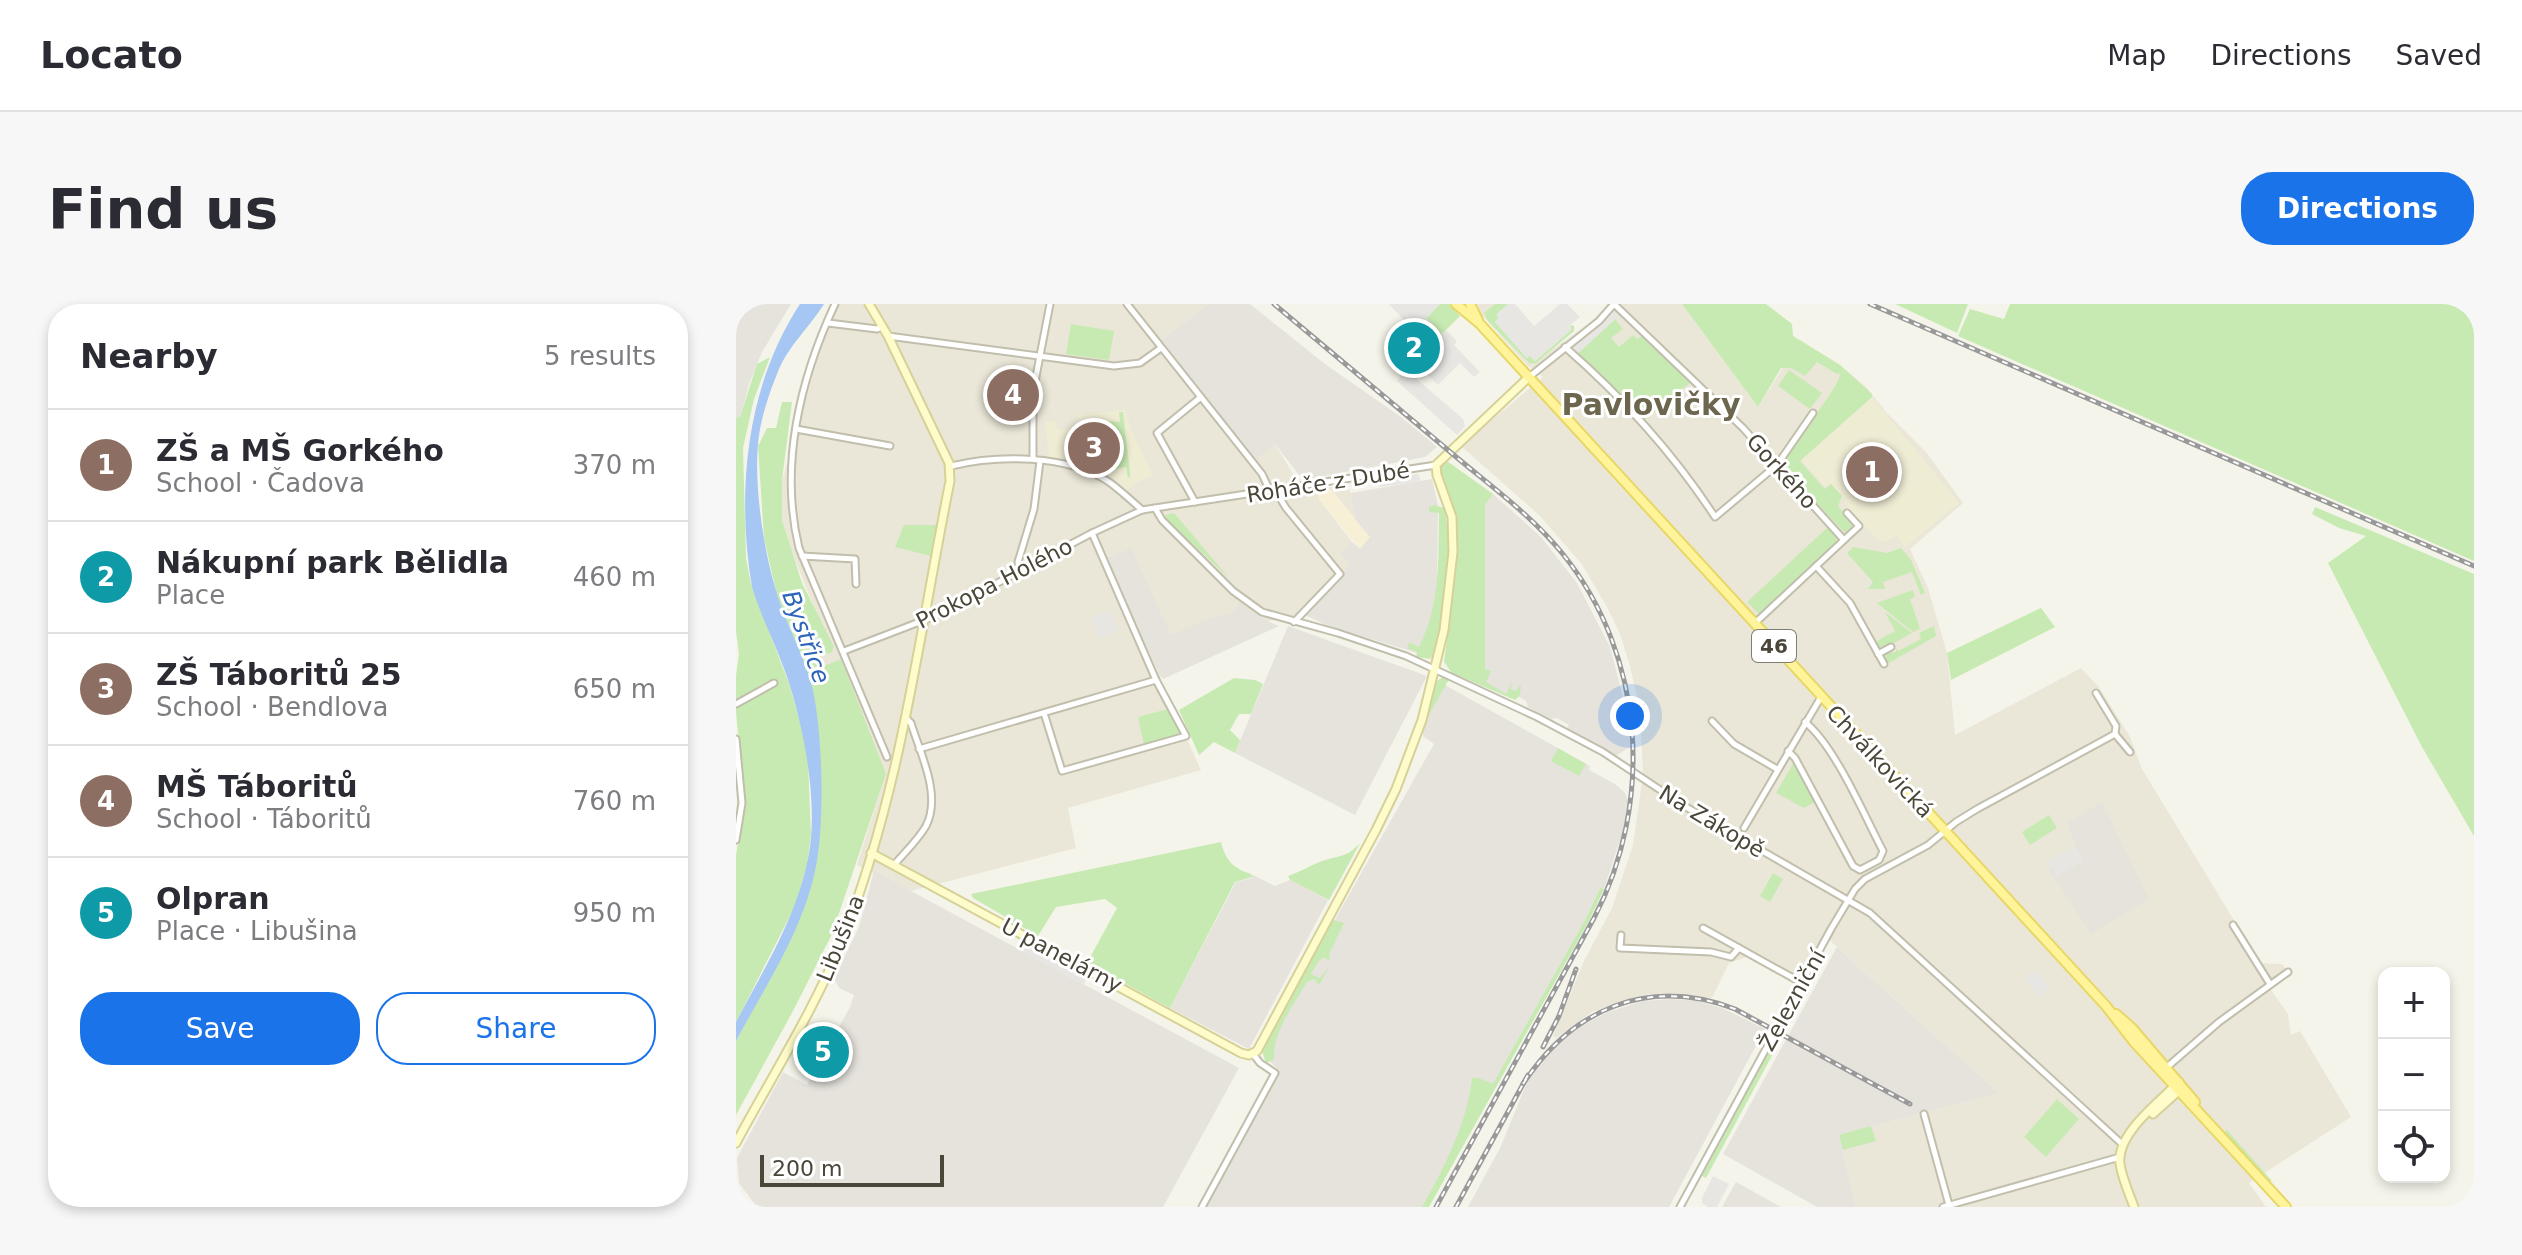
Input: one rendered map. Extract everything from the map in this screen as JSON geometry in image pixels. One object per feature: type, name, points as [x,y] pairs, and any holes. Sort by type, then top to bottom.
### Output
[{"type":"main road","name":"46","points":[[1456,304],[1480,324],[1529,377]]},
{"type":"main road","points":[[1470,304],[1480,324]]},
{"type":"main road","name":"Chválkovická","points":[[1529,377],[2106,1006],[2286,1207]]},
{"type":"street","points":[[835,304],[805,381],[796,429],[792,458],[794,527],[802,556],[887,757]]},
{"type":"street","points":[[869,304],[888,336],[951,466],[1001,459],[1033,459],[1080,468],[1108,481],[1142,510]]},
{"type":"street","points":[[1033,459],[1033,392],[1050,304]]},
{"type":"street","points":[[1127,304],[1340,574],[1293,622]]},
{"type":"street","points":[[1529,377],[1599,321],[1614,304]]},
{"type":"street","name":"Gorkého","points":[[1614,304],[1743,428],[1844,540]]},
{"type":"street","points":[[828,323],[882,327]]},
{"type":"street","points":[[888,336],[1103,365],[1144,361],[1161,348]]},
{"type":"street","points":[[1565,347],[1632,413],[1687,475],[1715,517],[1775,463],[1813,413]]},
{"type":"street","name":"Roháče z Dubé","points":[[1142,510],[1436,465],[1529,377]]},
{"type":"street","points":[[1195,502],[1157,433],[1201,397]]},
{"type":"street","points":[[796,429],[890,446]]},
{"type":"street","points":[[1019,570],[1018,563],[1040,480],[1040,461]]},
{"type":"street","points":[[1202,1207],[1275,1073],[1253,1054],[1260,1047],[1384,815],[1410,755],[1435,669],[1448,607],[1452,517],[1436,465]]},
{"type":"street","name":"Libušina","points":[[736,1143],[833,960],[871,853],[895,773],[926,619],[951,466]]},
{"type":"street","name":"Na Zákopě","points":[[1155,508],[1162,520],[1239,596],[1262,612],[1371,643],[1537,717],[1603,752],[1686,807],[1879,920],[2122,1144]]},
{"type":"street","name":"Prokopa Holého","points":[[844,651],[926,619],[1142,510]]},
{"type":"street","points":[[1754,624],[1859,526],[1847,513]]},
{"type":"street","points":[[1044,713],[1062,771],[1186,736],[1156,680],[1092,533]]},
{"type":"street","points":[[802,556],[855,559],[856,584]]},
{"type":"street","points":[[1816,566],[1852,605],[1884,664]]},
{"type":"street","points":[[1878,654],[1891,647]]},
{"type":"street","points":[[919,749],[1156,680]]},
{"type":"street","points":[[736,704],[774,683]]},
{"type":"street","points":[[2096,693],[2116,726],[2115,734],[2130,752]]},
{"type":"street","points":[[1744,828],[1821,697]]},
{"type":"street","points":[[894,865],[924,828],[931,810],[928,776],[910,721],[906,718]]},
{"type":"street","points":[[1712,721],[1734,744],[1777,769]]},
{"type":"street","points":[[1788,751],[1795,758],[1853,866],[1860,870],[1879,860],[1883,851],[1820,737],[1805,722]]},
{"type":"street","name":"Železniční","points":[[1680,1207],[1848,901],[1865,879],[1928,845],[1977,809],[2115,734]]},
{"type":"street","points":[[736,739],[742,803],[736,840]]},
{"type":"street","name":"U panelárny","points":[[871,853],[1241,1053],[1253,1054]]},
{"type":"street","points":[[2233,925],[2270,984]]},
{"type":"street","points":[[1703,928],[1802,983]]},
{"type":"street","points":[[1621,935],[1620,948],[1711,952],[1731,957],[1739,948]]},
{"type":"street","points":[[2163,1070],[2219,1022],[2288,972]]},
{"type":"street","points":[[2134,1207],[2122,1175],[2122,1144],[2179,1087]]},
{"type":"street","points":[[1924,1114],[1946,1206],[2120,1157]]},
{"type":"shaded area","points":[[736,304],[791,304],[762,352],[740,418],[736,421]]},
{"type":"shaded area","points":[[837,304],[1208,304],[1162,340],[1255,459],[1275,444],[1303,491],[1346,485],[1351,493],[1355,519],[1331,489],[1319,499],[1352,542],[1342,554],[1351,562],[1303,614],[1269,621],[1159,678],[1201,770],[1068,808],[1076,848],[911,891],[857,865],[886,773],[828,687],[817,655],[813,605],[782,520],[782,480]]},
{"type":"shaded area","points":[[1208,304],[1250,304],[1437,447],[1425,457],[1303,480],[1275,444],[1255,460],[1162,340]]},
{"type":"shaded area","points":[[1389,304],[1440,304],[1426,318],[1441,334],[1446,330],[1457,341],[1454,345],[1480,372],[1474,377],[1460,363],[1438,385],[1426,373],[1440,359]]},
{"type":"shaded area","points":[[1477,304],[1495,304],[1485,313],[1488,321],[1531,365],[1591,322],[1609,304],[1682,304],[1758,407],[1800,340],[1840,365],[1867,388],[1926,452],[1963,503],[1910,549],[1928,588],[1947,653],[1955,735],[2081,668],[2099,687],[2130,737],[2142,769],[2260,963],[2282,964],[2286,969],[2266,983],[2288,1014],[2291,1035],[2300,1031],[2351,1117],[2249,1183],[2266,1207],[1856,1207],[1839,1135],[1999,1093],[1824,935],[1796,984],[1747,957],[1729,963],[1712,998],[1673,993],[1642,995],[1592,1012],[1556,1038],[1553,1036],[1584,961],[1612,908],[1633,845],[1643,775],[1640,709],[1620,634],[1581,563],[1539,515],[1461,446],[1543,377],[1527,365],[1481,314]]},
{"type":"shaded area","points":[[1508,304],[1515,304],[1534,326],[1560,304],[1567,304],[1580,317],[1569,326],[1572,329],[1535,361],[1530,356],[1527,358],[1495,322],[1499,318],[1496,315]]},
{"type":"shaded area","points":[[1612,306],[1621,314],[1576,355],[1571,351],[1571,343],[1599,321]]},
{"type":"shaded area","points":[[1405,369],[1463,419],[1465,426],[1457,435],[1397,381]]},
{"type":"shaded area","points":[[1872,397],[1959,503],[1905,547],[1896,536],[1883,542],[1874,536],[1831,484],[1825,487],[1801,460]]},
{"type":"shaded area","points":[[1125,410],[1134,437],[1153,475],[1127,490],[1109,474],[1080,460],[1049,457],[1045,422],[1056,421],[1057,430],[1078,428],[1077,415]]},
{"type":"shaded area","points":[[1419,474],[1420,481],[1380,487],[1379,480]]},
{"type":"shaded area","points":[[1432,479],[1438,505],[1437,585],[1432,621],[1417,653],[1326,625],[1303,614],[1342,575],[1350,562],[1341,554],[1352,542],[1360,549],[1370,537],[1355,519],[1351,493]]},
{"type":"shaded area","points":[[1331,489],[1370,537],[1360,549],[1319,499],[1317,491]]},
{"type":"shaded area","points":[[1493,494],[1541,537],[1577,583],[1610,647],[1630,724],[1630,747],[1614,757],[1567,729],[1569,725],[1557,718],[1550,719],[1528,707],[1526,701],[1519,697],[1515,699],[1485,683],[1485,505]]},
{"type":"shaded area","points":[[1131,548],[1171,635],[1232,613],[1240,603],[1279,626],[1163,679],[1133,621],[1108,558]]},
{"type":"shaded area","points":[[1110,610],[1119,631],[1099,639],[1091,618]]},
{"type":"shaded area","points":[[1288,626],[1427,676],[1355,815],[1235,753]]},
{"type":"shaded area","points":[[1445,685],[1590,766],[1589,770],[1625,793],[1628,800],[1624,828],[1604,889],[1600,888],[1493,1085],[1479,1078],[1472,1079],[1466,1116],[1454,1147],[1422,1207],[1203,1207],[1279,1071],[1261,1051],[1434,744],[1423,736],[1424,724]]},
{"type":"shaded area","points":[[2102,802],[2149,899],[2091,934],[2045,863],[2076,846],[2067,823]]},
{"type":"shaded area","points":[[2076,846],[2084,861],[2056,876],[2052,867],[2048,869],[2045,863]]},
{"type":"shaded area","points":[[874,871],[1239,1068],[1163,1207],[757,1207],[739,1183],[737,1158],[783,1072],[807,1085],[850,1007],[854,995],[839,988],[834,978],[859,927]]},
{"type":"shaded area","points":[[1251,874],[1275,886],[1290,880],[1328,900],[1249,1049],[1170,1008],[1236,882],[1252,878]]},
{"type":"shaded area","points":[[1030,938],[1091,971],[1083,985],[1023,952]]},
{"type":"shaded area","points":[[1837,947],[1999,1093],[1839,1135],[1856,1207],[1817,1207],[1723,1154]]},
{"type":"shaded area","points":[[2035,970],[2050,987],[2040,997],[2024,978]]},
{"type":"shaded area","points":[[1643,1001],[1697,1001],[1722,1008],[1765,1029],[1669,1207],[1468,1207],[1501,1146],[1526,1085],[1536,1068],[1560,1042],[1608,1012]]},
{"type":"shaded area","points":[[809,1034],[817,1037],[804,1062],[793,1051],[801,1036],[808,1037]]},
{"type":"shaded area","points":[[1713,1176],[1729,1184],[1717,1207],[1708,1207],[1702,1203],[1702,1198]]},
{"type":"shaded area","points":[[1736,1182],[1781,1207],[1722,1207]]},
{"type":"green space","points":[[1440,304],[1449,304],[1460,316],[1441,335],[1426,318]]},
{"type":"green space","points":[[1495,304],[1508,304],[1497,314],[1499,318],[1495,322],[1527,358],[1530,355],[1535,361],[1571,330],[1570,325],[1574,326],[1574,331],[1536,363],[1530,364],[1488,321],[1484,313]]},
{"type":"green space","points":[[1682,304],[1766,304],[1792,324],[1793,336],[1840,365],[1872,394],[1800,461],[1825,489],[1831,484],[1842,496],[1838,506],[1854,524],[1845,533],[1782,463],[1833,390],[1840,373],[1817,362],[1805,376],[1791,368],[1781,368],[1758,407]]},
{"type":"green space","points":[[1895,304],[1968,304],[1957,333]]},
{"type":"green space","points":[[2010,304],[2474,304],[2474,561],[1958,336],[1970,309],[2004,319]]},
{"type":"green space","points":[[1615,319],[1623,329],[1611,338],[1619,347],[1633,335],[1637,339],[1643,335],[1691,382],[1643,422],[1576,355]]},
{"type":"green space","points":[[1071,324],[1114,331],[1109,360],[1066,354]]},
{"type":"green space","points":[[770,357],[754,399],[743,448],[746,558],[751,584],[789,684],[804,736],[811,835],[797,902],[736,1022],[736,855],[745,804],[736,712],[739,654],[736,631],[736,421],[757,364]]},
{"type":"green space","points":[[1789,370],[1822,393],[1810,409],[1778,386]]},
{"type":"green space","points":[[782,402],[792,402],[782,480],[782,520],[802,583],[834,647],[831,653],[818,655],[822,667],[841,659],[886,774],[832,934],[736,1115],[736,1041],[786,947],[820,835],[820,747],[811,681],[777,596],[764,538],[758,446],[767,428],[776,428]]},
{"type":"green space","points":[[1119,412],[1123,412],[1128,478],[1126,467],[1114,469],[1108,465],[1106,455],[1095,457],[1092,435],[1103,434],[1110,421],[1120,422]]},
{"type":"green space","points":[[1448,457],[1447,461],[1493,494],[1485,505],[1485,669],[1491,671],[1486,682],[1506,694],[1512,682],[1511,689],[1515,691],[1521,685],[1520,695],[1515,700],[1452,673],[1444,662],[1457,543],[1453,509],[1439,469]]},
{"type":"green space","points":[[1429,507],[1444,508],[1448,563],[1441,618],[1434,654],[1430,659],[1416,657],[1417,652],[1407,648],[1409,642],[1419,647],[1435,598],[1439,513],[1429,512]]},
{"type":"green space","points":[[2315,507],[2474,574],[2474,836],[2422,747],[2328,563],[2366,536],[2339,528],[2312,514]]},
{"type":"green space","points":[[1174,513],[1229,578],[1167,520],[1165,515]]},
{"type":"green space","points":[[904,525],[938,525],[931,556],[895,547]]},
{"type":"green space","points":[[1828,527],[1837,536],[1836,542],[1759,614],[1747,602]]},
{"type":"green space","points":[[1853,547],[1887,553],[1901,548],[1911,560],[1925,593],[1921,595],[1912,572],[1883,582],[1885,589],[1868,589],[1873,582],[1847,553]]},
{"type":"green space","points":[[1913,590],[1915,597],[1910,599],[1920,629],[1913,632],[1877,603]]},
{"type":"green space","points":[[2041,608],[2055,627],[1951,680],[1947,653]]},
{"type":"green space","points":[[1885,612],[1912,633],[1880,647],[1875,642],[1895,631]]},
{"type":"green space","points":[[1934,626],[1936,636],[1887,664],[1885,653],[1896,652],[1895,647],[1898,651],[1921,639],[1919,633]]},
{"type":"green space","points":[[1443,677],[1449,679],[1424,724],[1437,681]]},
{"type":"green space","points":[[1234,678],[1263,684],[1251,714],[1239,714],[1230,730],[1240,740],[1235,753],[1214,742],[1199,755],[1179,710]]},
{"type":"green space","points":[[1168,709],[1180,735],[1144,745],[1138,717]]},
{"type":"green space","points":[[1558,748],[1586,764],[1579,776],[1551,761]]},
{"type":"green space","points":[[1794,762],[1815,802],[1804,808],[1776,793]]},
{"type":"green space","points":[[2049,815],[2057,828],[2030,845],[2022,832]]},
{"type":"green space","points":[[1221,842],[1231,863],[1252,877],[1235,882],[1170,1008],[1087,963],[1117,908],[1105,899],[1056,907],[1038,936],[971,894]]},
{"type":"green space","points":[[1360,843],[1329,900],[1290,880],[1288,876],[1348,853]]},
{"type":"green space","points":[[1773,873],[1783,879],[1770,902],[1760,896]]},
{"type":"green space","points":[[1600,888],[1604,889],[1589,921],[1429,1207],[1422,1207],[1460,1129],[1472,1078],[1493,1084]]},
{"type":"green space","points":[[1333,920],[1344,923],[1329,961],[1324,957],[1311,974],[1320,978],[1329,967],[1319,985],[1314,979],[1307,982],[1280,1030],[1274,1060],[1266,1063],[1262,1051]]},
{"type":"green space","points":[[1778,1034],[1782,1037],[1706,1178],[1702,1176]]},
{"type":"green space","points":[[2057,1099],[2079,1119],[2046,1157],[2024,1137]]},
{"type":"green space","points":[[1871,1126],[1876,1141],[1843,1150],[1839,1135]]},
{"type":"green space","points":[[2226,1129],[2272,1181],[2267,1181],[2225,1134]]},
{"type":"water","points":[[800,304],[824,304],[786,355],[774,382],[759,435],[757,480],[772,578],[810,679],[814,698],[821,772],[821,824],[816,866],[803,912],[736,1041],[736,1022],[772,956],[801,887],[811,838],[810,780],[804,740],[789,683],[752,587],[745,514],[746,477],[757,405],[767,369]]},
{"type":"railway","points":[[1274,304],[1511,502],[1550,539],[1590,594],[1611,637],[1625,683],[1632,731],[1632,779],[1626,827],[1613,874],[1594,918],[1436,1207]]},
{"type":"railway","points":[[1870,304],[2474,566]]},
{"type":"railway","points":[[1543,1047],[1559,1016],[1576,969]]},
{"type":"railway","points":[[1523,1084],[1565,1036],[1589,1019],[1615,1006],[1643,998],[1672,996],[1735,1009],[1910,1104]]},
{"type":"railway","points":[[1456,1207],[1528,1075]]},
{"type":"place","name":"Nákupní park Bělidla","points":[[1414,348]]},
{"type":"place","name":"MŠ Táboritů","points":[[1013,395]]},
{"type":"place","name":"ZŠ Táboritů 25","points":[[1094,448]]},
{"type":"place","name":"ZŠ a MŠ Gorkého","points":[[1872,472]]},
{"type":"place","name":"Olpran","points":[[823,1052]]},
{"type":"district","name":"Pavlovičky","points":[[1651,405]]},
{"type":"water label","name":"Bystřice","points":[[806,637]]}]
